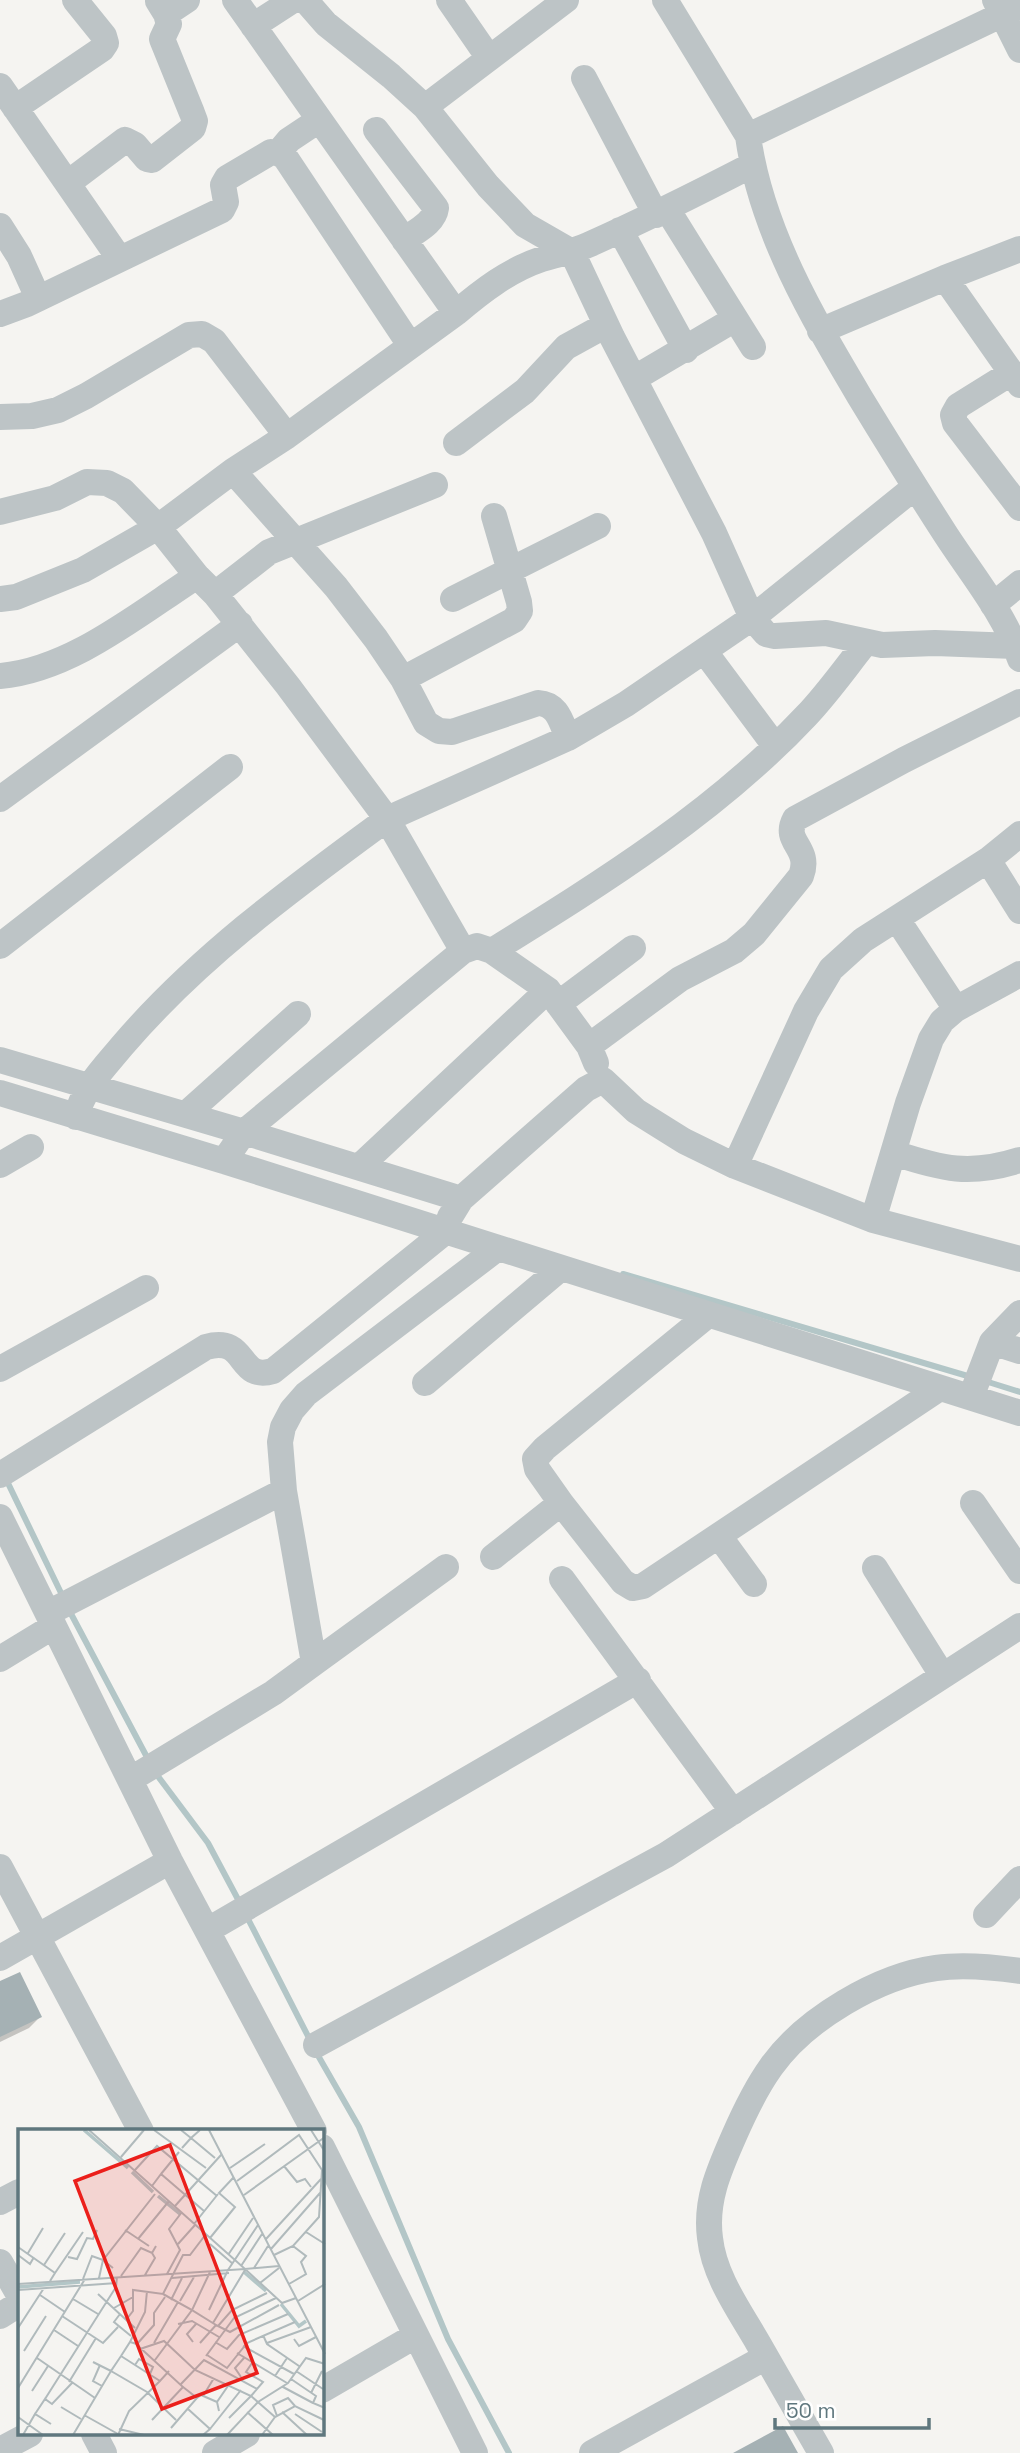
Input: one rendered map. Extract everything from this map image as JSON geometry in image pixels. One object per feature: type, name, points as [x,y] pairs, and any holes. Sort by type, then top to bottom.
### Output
[{"type":"street","points":[[235,0],[456,313]]},
{"type":"street","points":[[253,26],[293,0]]},
{"type":"street","points":[[305,0],[326,24],[425,107],[488,186],[525,225],[572,252],[714,533],[752,618],[766,635],[826,633],[882,645],[935,643],[1018,653]]},
{"type":"street","points":[[449,0],[489,58]]},
{"type":"street","points":[[425,107],[566,0]]},
{"type":"street","points":[[665,0],[748,136],[752,165],[780,248],[820,331],[915,487],[993,605],[1018,653]]},
{"type":"street","points":[[88,4],[104,36],[106,43],[102,49],[8,97],[119,258]]},
{"type":"street","points":[[68,183],[125,139],[135,145],[147,159],[152,160],[193,128],[195,121],[162,39],[169,24],[170,5]]},
{"type":"street","points":[[748,136],[1006,7],[1020,50]]},
{"type":"street","points":[[584,78],[661,212],[752,347]]},
{"type":"street","points":[[278,153],[289,140],[319,120]]},
{"type":"street","points":[[376,130],[436,208],[431,220],[404,240]]},
{"type":"street","points":[[0,314],[222,210],[226,202],[223,185],[227,178],[271,152],[285,157],[410,345]]},
{"type":"street","points":[[0,599],[16,597],[83,570],[158,527],[512,272],[541,259],[572,252],[661,212],[752,165]]},
{"type":"street","points":[[0,226],[19,256],[38,298]]},
{"type":"street","points":[[620,230],[687,350]]},
{"type":"street","points":[[820,331],[1020,249]]},
{"type":"street","points":[[945,278],[1016,379],[958,407],[953,415],[954,423],[1020,508]]},
{"type":"street","points":[[635,378],[687,350],[735,319]]},
{"type":"street","points":[[456,443],[526,391],[566,346],[607,325]]},
{"type":"street","points":[[0,417],[32,416],[58,410],[189,335],[202,334],[214,341],[287,436]]},
{"type":"street","points":[[233,471],[296,541],[376,639],[403,679],[426,723],[439,731],[452,732],[538,703],[547,703],[555,708],[568,738]]},
{"type":"street","points":[[0,512],[54,498],[87,482],[107,482],[123,491],[158,527],[240,624],[387,819],[463,951]]},
{"type":"street","points":[[0,676],[54,663],[269,552],[435,485]]},
{"type":"street","points":[[82,1101],[142,1023],[207,960],[288,891],[387,819],[568,738],[705,652],[752,618],[915,487]]},
{"type":"street","points":[[403,679],[514,620],[520,611],[494,516]]},
{"type":"street","points":[[453,599],[598,526]]},
{"type":"street","points":[[993,605],[1020,583]]},
{"type":"street","points":[[0,799],[240,624]]},
{"type":"street","points":[[492,951],[605,880],[729,788],[806,716],[866,642]]},
{"type":"street","points":[[705,652],[775,746]]},
{"type":"street","points":[[589,1046],[680,979],[734,951],[754,934],[801,876],[805,866],[804,855],[791,836],[790,828],[795,819],[1020,702]]},
{"type":"street","points":[[0,946],[230,767]]},
{"type":"street","points":[[735,1166],[806,1011],[831,969],[863,940],[988,860],[1020,834]]},
{"type":"street","points":[[988,860],[1020,911]]},
{"type":"street","points":[[897,919],[956,1009]]},
{"type":"street","points":[[224,1161],[244,1132],[463,951],[477,946],[492,951],[553,997],[589,1046],[603,1080],[636,1111],[684,1141],[735,1166],[873,1220],[1020,1259]]},
{"type":"street","points":[[359,1167],[553,997],[634,948]]},
{"type":"street","points":[[873,1220],[908,1103],[931,1039],[942,1021],[956,1009],[1020,974]]},
{"type":"street","points":[[186,1114],[298,1014]]},
{"type":"street","points":[[0,1060],[82,1101],[224,1161],[453,1213]]},
{"type":"street","points":[[4,1472],[206,1347],[220,1343],[234,1349],[250,1369],[262,1374],[273,1371],[453,1213],[586,1089],[603,1080]]},
{"type":"street","points":[[0,1093],[186,1114],[359,1167],[453,1213],[498,1248],[940,1388]]},
{"type":"street","points":[[0,1165],[31,1147]]},
{"type":"street","points":[[894,1153],[937,1167],[972,1170],[1020,1160]]},
{"type":"street","points":[[314,1663],[284,1491],[280,1442],[283,1426],[306,1394],[498,1248]]},
{"type":"street","points":[[425,1383],[561,1268]]},
{"type":"street","points":[[0,1369],[146,1288]]},
{"type":"street","points":[[981,1371],[1020,1313]]},
{"type":"street","points":[[708,1315],[535,1459],[537,1469],[561,1503],[623,1582],[633,1588],[643,1586],[940,1388],[1020,1351]]},
{"type":"street","points":[[981,1371],[1020,1413]]},
{"type":"street","points":[[0,1660],[58,1612],[284,1491]]},
{"type":"street","points":[[493,1557],[561,1503]]},
{"type":"street","points":[[973,1503],[1020,1571]]},
{"type":"street","points":[[0,1517],[58,1612],[145,1772],[170,1861],[214,1927],[313,2129]]},
{"type":"street","points":[[719,1536],[754,1584]]},
{"type":"street","points":[[145,1772],[273,1693],[446,1567]]},
{"type":"street","points":[[875,1568],[942,1675]]},
{"type":"street","points":[[562,1579],[733,1812]]},
{"type":"street","points":[[316,2045],[666,1855],[1020,1626]]},
{"type":"street","points":[[214,1927],[638,1680]]},
{"type":"street","points":[[0,1958],[170,1861]]},
{"type":"street","points":[[0,1867],[135,2129]]},
{"type":"street","points":[[986,1915],[1020,1879]]},
{"type":"street","points":[[821,2453],[722,2281],[710,2241],[708,2210],[718,2173],[743,2114],[772,2066],[804,2031],[853,1998],[896,1978],[936,1968],[991,1966],[1020,1971]]},
{"type":"street","points":[[324,2151],[475,2453]]},
{"type":"street","points":[[0,2202],[18,2193]]},
{"type":"street","points":[[0,2262],[18,2293]]},
{"type":"street","points":[[0,2316],[18,2305]]},
{"type":"street","points":[[324,2389],[415,2336]]},
{"type":"street","points":[[592,2453],[766,2357]]},
{"type":"street","points":[[0,2450],[26,2436]]},
{"type":"street","points":[[95,2436],[104,2453]]},
{"type":"street","points":[[215,2453],[244,2436]]},
{"type":"building","points":[[20,1972],[42,2017],[0,2037],[0,1981]]},
{"type":"building","points":[[783,2426],[798,2453],[733,2453]]},
{"type":"waterway","points":[[623,1274],[971,1377]]},
{"type":"waterway","points":[[985,1381],[1020,1392]]},
{"type":"waterway","points":[[5,1477],[63,1597]]},
{"type":"waterway","points":[[69,1610],[149,1761]]},
{"type":"waterway","points":[[154,1771],[208,1843],[241,1905]]},
{"type":"waterway","points":[[246,1915],[311,2042]]},
{"type":"waterway","points":[[316,2052],[359,2127],[448,2339],[509,2453]]}]
